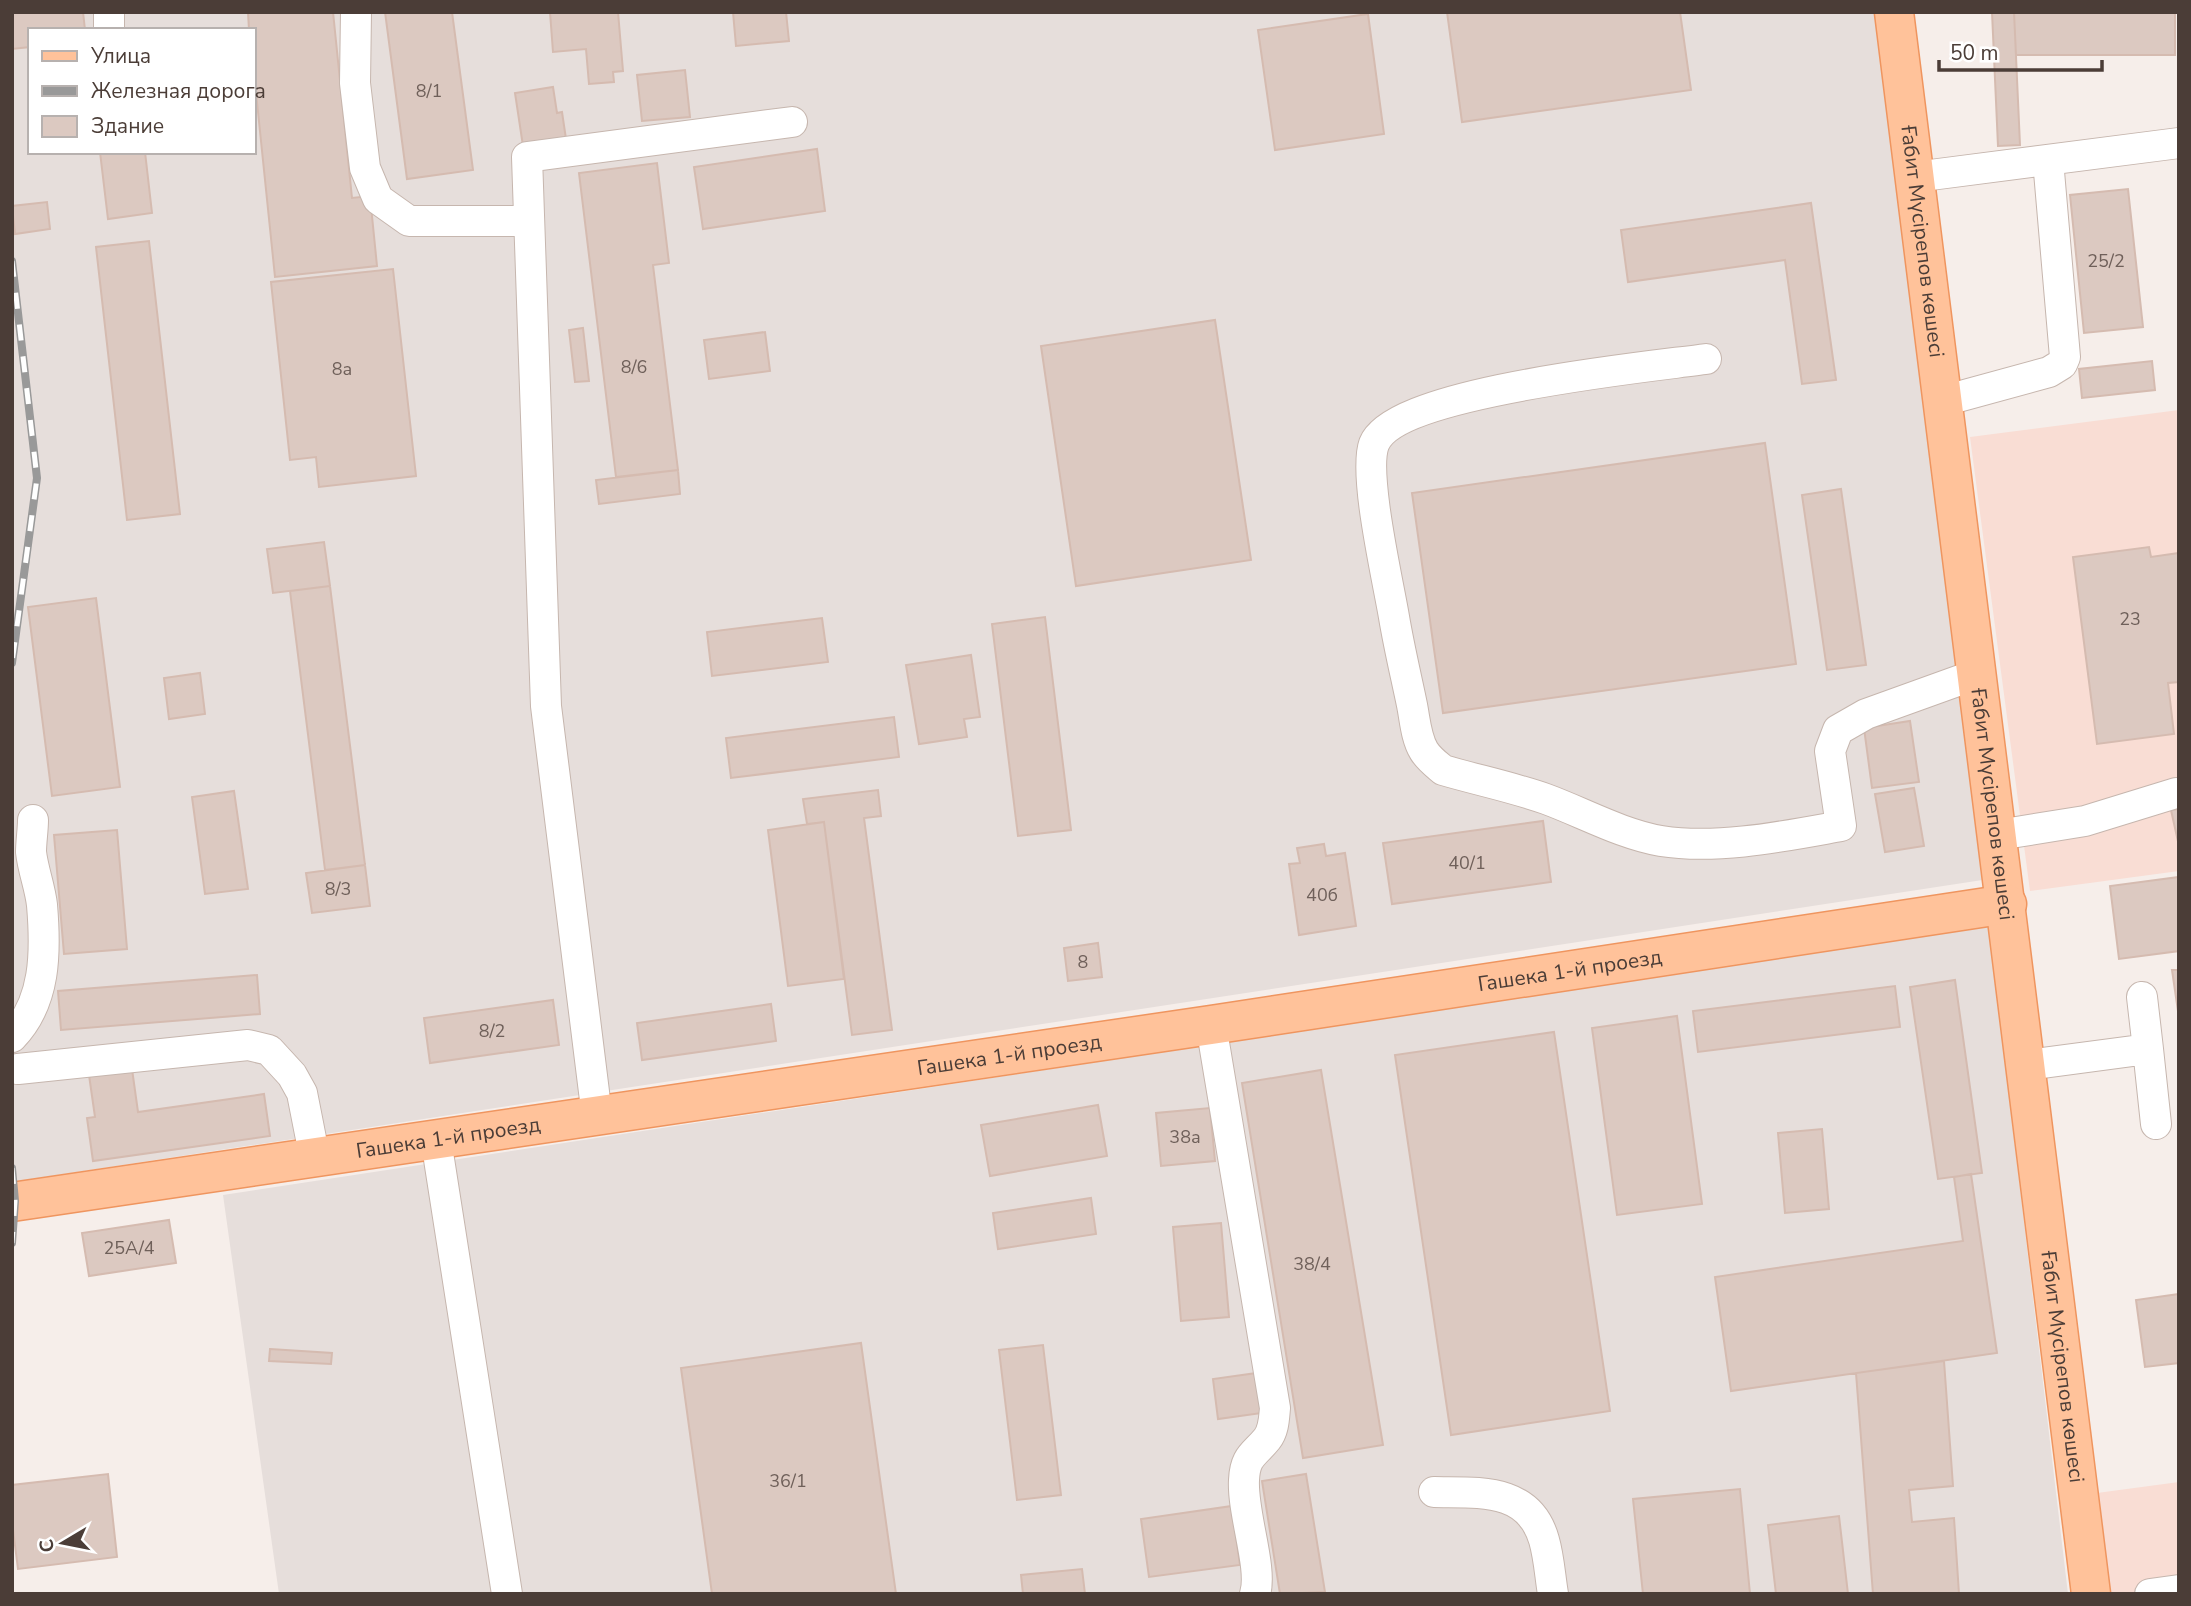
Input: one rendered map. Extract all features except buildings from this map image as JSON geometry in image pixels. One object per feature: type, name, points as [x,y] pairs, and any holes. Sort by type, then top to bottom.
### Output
[{"type":"main road","name":"Ғабит Мүсірепов көшесі","points":[[1894,12],[2091,1594]]},
{"type":"main road","name":"Гашека 1-й проезд","points":[[12,1202],[2007,904]]},
{"type":"street","points":[[356,12],[355,83],[365,167],[378,199],[409,221],[529,221]]},
{"type":"street","points":[[597,1116],[546,706],[527,157],[792,122]]},
{"type":"street","points":[[1915,177],[2179,143]]},
{"type":"street","points":[[1943,401],[2049,372],[2062,364],[2065,357],[2048,160]]},
{"type":"street","points":[[1706,359],[1531,382],[1413,414],[1381,432],[1370,462],[1374,500],[1396,628],[1420,742],[1433,762],[1443,769],[1544,799],[1633,834],[1661,841],[1724,843],[1814,831],[1841,826],[1830,751],[1838,730],[1866,715],[1977,674]]},
{"type":"street","points":[[1998,835],[2084,821],[2176,793]]},
{"type":"street","points":[[12,1037],[29,1019],[37,997],[43,962],[42,904],[31,851],[33,820]]},
{"type":"street","points":[[2142,997],[2156,1124]]},
{"type":"street","points":[[1211,1025],[1275,1408],[1272,1430],[1252,1454],[1244,1477],[1245,1516],[1257,1575],[1255,1594]]},
{"type":"street","points":[[18,1069],[248,1045],[269,1050],[292,1075],[302,1093],[315,1158]]},
{"type":"street","points":[[2027,1065],[2148,1049]]},
{"type":"street","points":[[436,1140],[507,1594]]},
{"type":"street","points":[[1434,1492],[1489,1494],[1507,1498],[1530,1512],[1544,1538],[1553,1594]]},
{"type":"street","points":[[2150,1594],[2179,1590]]},
{"type":"shaded area","points":[[12,12],[1877,12],[1989,879],[12,1182]]},
{"type":"shaded area","points":[[2179,410],[2179,871],[2030,891],[1970,437]]},
{"type":"shaded area","points":[[1989,926],[2068,1594],[279,1594],[223,1195]]},
{"type":"shaded area","points":[[2179,1482],[2179,1594],[2111,1594],[2097,1493]]},
{"type":"railway","points":[[12,261],[37,478],[12,663]]},
{"type":"railway","points":[[12,1168],[15,1201],[12,1243]]}]
